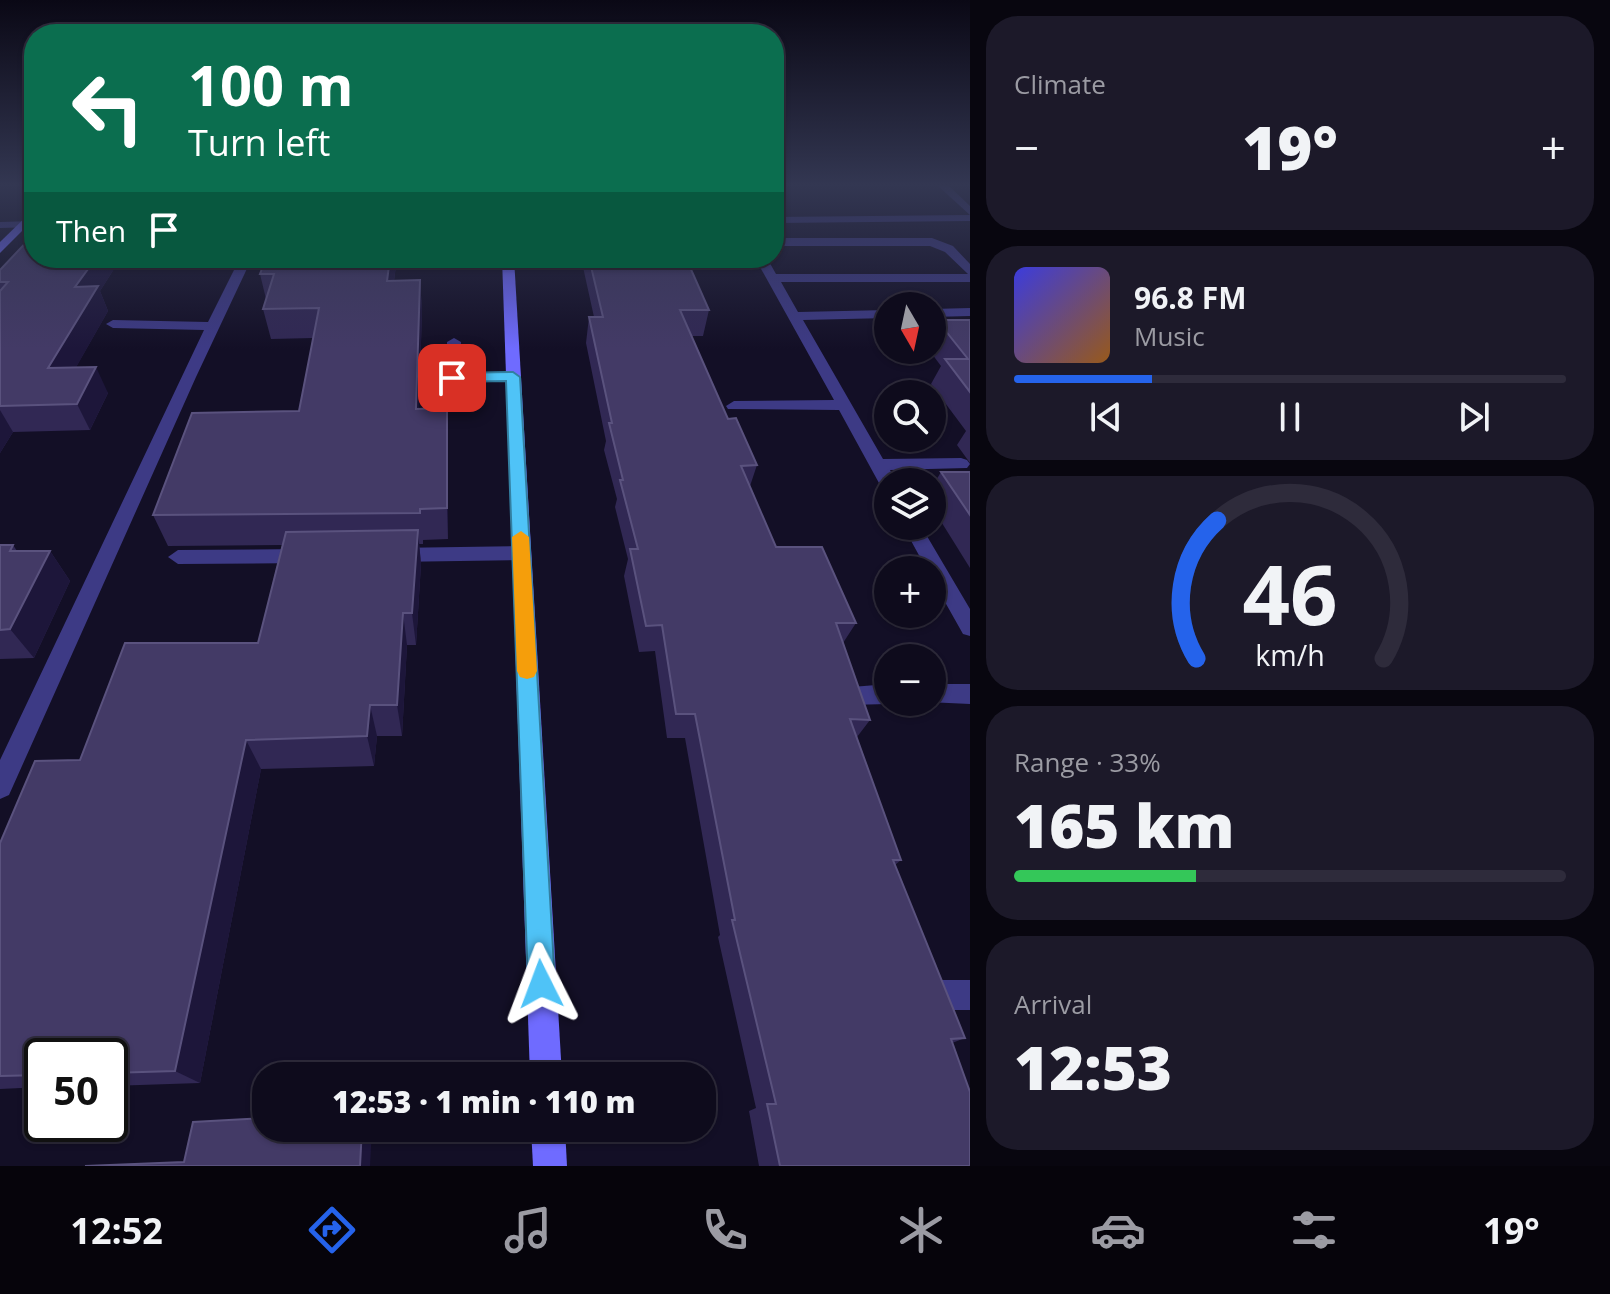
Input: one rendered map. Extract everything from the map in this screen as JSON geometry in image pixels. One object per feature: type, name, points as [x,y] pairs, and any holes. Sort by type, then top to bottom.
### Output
[{"type":"main road","points":[[508,268],[545,1062]]},
{"type":"main road","points":[[549,1142],[550,1166]]},
{"type":"street","points":[[784,242],[932,242],[949,249],[970,271]]},
{"type":"street","points":[[0,787],[241,268]]},
{"type":"street","points":[[766,268],[880,468]]},
{"type":"street","points":[[772,278],[970,278]]},
{"type":"street","points":[[946,313],[970,312]]},
{"type":"street","points":[[793,316],[874,314]]},
{"type":"street","points":[[113,324],[213,326]]},
{"type":"street","points":[[454,342],[452,378],[513,377]]},
{"type":"street","points":[[734,406],[844,405]]},
{"type":"street","points":[[878,465],[961,464]]},
{"type":"street","points":[[920,540],[970,628]]},
{"type":"street","points":[[366,555],[521,553]]},
{"type":"street","points":[[178,557],[319,556]]},
{"type":"street","points":[[848,695],[874,694]]},
{"type":"street","points":[[946,694],[970,694]]},
{"type":"street","points":[[932,995],[970,995]]},
{"type":"building","points":[[24,245],[24,268],[89,268],[75,287],[98,286],[48,368],[96,367],[77,404],[0,406],[0,291],[8,282],[0,282],[0,270]]},
{"type":"building","points":[[262,268],[389,268],[387,281],[420,280],[416,409],[447,408],[447,508],[420,509],[420,513],[153,515],[192,413],[299,411],[319,308],[263,309],[274,274],[260,274]]},
{"type":"building","points":[[591,268],[690,268],[709,310],[680,310],[728,419],[736,418],[757,465],[741,466],[776,547],[822,547],[856,623],[836,623],[870,720],[850,719],[901,860],[893,860],[965,1038],[951,1039],[970,1092],[970,1166],[780,1166],[767,1104],[776,1104],[732,920],[735,920],[695,714],[676,714],[662,625],[646,626],[630,549],[638,549],[620,480],[623,480],[589,317],[603,317]]},
{"type":"building","points":[[946,320],[970,320],[970,392],[946,360],[968,359],[946,331]]},
{"type":"building","points":[[946,472],[970,472],[970,515],[946,479]]},
{"type":"building","points":[[418,530],[412,613],[403,613],[397,705],[370,705],[367,736],[246,740],[175,1071],[128,1072],[128,1038],[24,1038],[24,1075],[0,1076],[0,843],[35,761],[80,760],[125,643],[258,643],[286,532]]},
{"type":"building","points":[[0,545],[13,545],[10,551],[50,551],[10,629],[0,630]]},
{"type":"building","points":[[252,1119],[252,1142],[361,1142],[360,1166],[85,1166],[184,1162],[193,1122]]},
{"type":"slow traffic","points":[[521,537],[527,671]]},
{"type":"route","points":[[452,378],[513,377],[541,984]]}]
